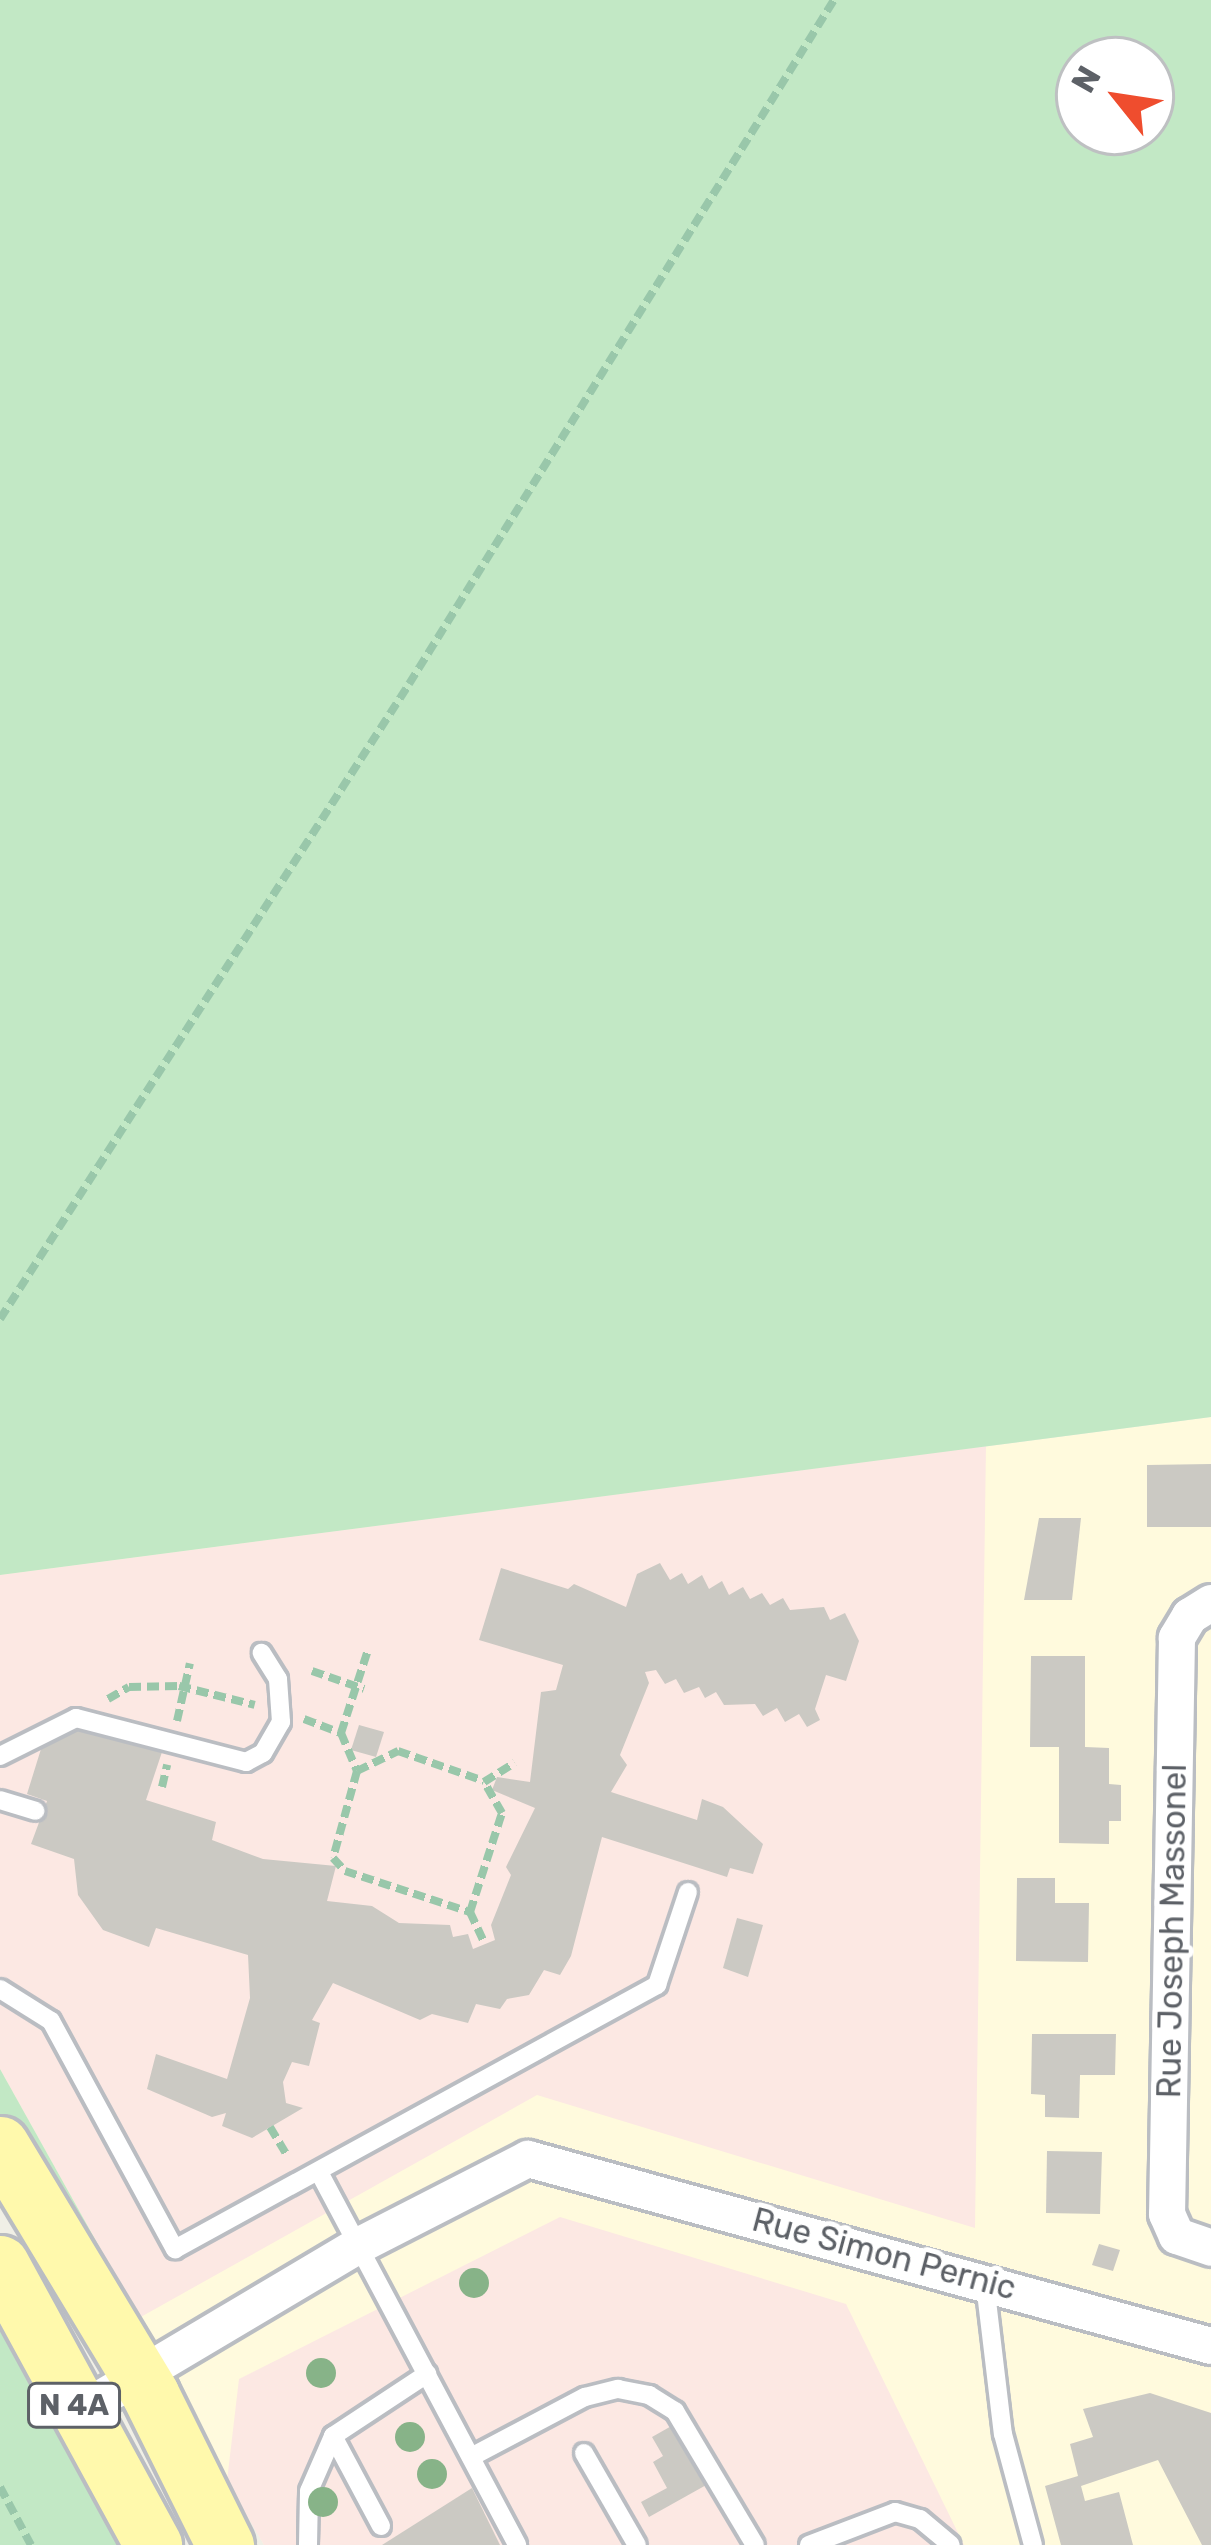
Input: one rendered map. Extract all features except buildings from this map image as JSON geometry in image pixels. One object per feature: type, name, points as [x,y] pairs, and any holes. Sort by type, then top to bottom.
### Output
[{"type":"main road","name":"N 4A","points":[[0,2145],[144,2384],[225,2545]]},
{"type":"main road","name":"N 4A","points":[[0,2264],[153,2545]]},
{"type":"street","name":"Rue Joseph Massonel","points":[[1211,1603],[1190,1616],[1177,1638],[1167,2214],[1178,2236],[1211,2248]]},
{"type":"street","name":"Rue Simon Pernic","points":[[83,2423],[364,2256],[556,2166],[985,2279],[1211,2346]]},
{"type":"lane","points":[[0,1756],[76,1718],[246,1762],[262,1753],[282,1711],[278,1679],[262,1653]]},
{"type":"lane","points":[[0,1800],[35,1811]]},
{"type":"lane","points":[[0,1989],[51,2021],[176,2249],[657,1985],[688,1892]]},
{"type":"lane","points":[[320,2174],[517,2545]]},
{"type":"lane","points":[[985,2279],[1003,2434],[1033,2545]]},
{"type":"lane","points":[[308,2545],[309,2491],[333,2436],[427,2374]]},
{"type":"lane","points":[[471,2457],[585,2396],[618,2389],[650,2395],[675,2411],[755,2545]]},
{"type":"lane","points":[[333,2436],[380,2526]]},
{"type":"lane","points":[[584,2453],[637,2545]]},
{"type":"lane","points":[[808,2545],[895,2512],[920,2519],[951,2545]]},
{"type":"path","points":[[0,1319],[410,684],[834,0]]},
{"type":"path","points":[[340,1733],[360,1688],[368,1650]]},
{"type":"path","points":[[312,1671],[360,1688]]},
{"type":"path","points":[[76,1718],[129,1687],[179,1686],[282,1711],[340,1733],[357,1771],[333,1858],[345,1871],[470,1912]]},
{"type":"path","points":[[357,1771],[398,1750],[484,1781],[502,1813],[470,1912],[485,1944]]},
{"type":"path","points":[[484,1781],[514,1763]]},
{"type":"path","points":[[0,2487],[31,2545]]},
{"type":"shaded area","points":[[1211,1417],[1211,2545],[264,2545],[0,2069],[0,1575]]},
{"type":"shaded area","points":[[986,1446],[975,2228],[537,2095],[139,2318],[0,2069],[0,1575]]},
{"type":"shaded area","points":[[560,2217],[846,2304],[964,2545],[264,2545],[227,2481],[239,2379]]},
{"type":"green space","points":[[0,0],[1211,0],[1211,1417],[0,1575]]},
{"type":"green space","points":[[0,2069],[110,2266],[90,2273],[0,2122]]},
{"type":"green space","points":[[0,2310],[131,2545],[0,2545]]}]
